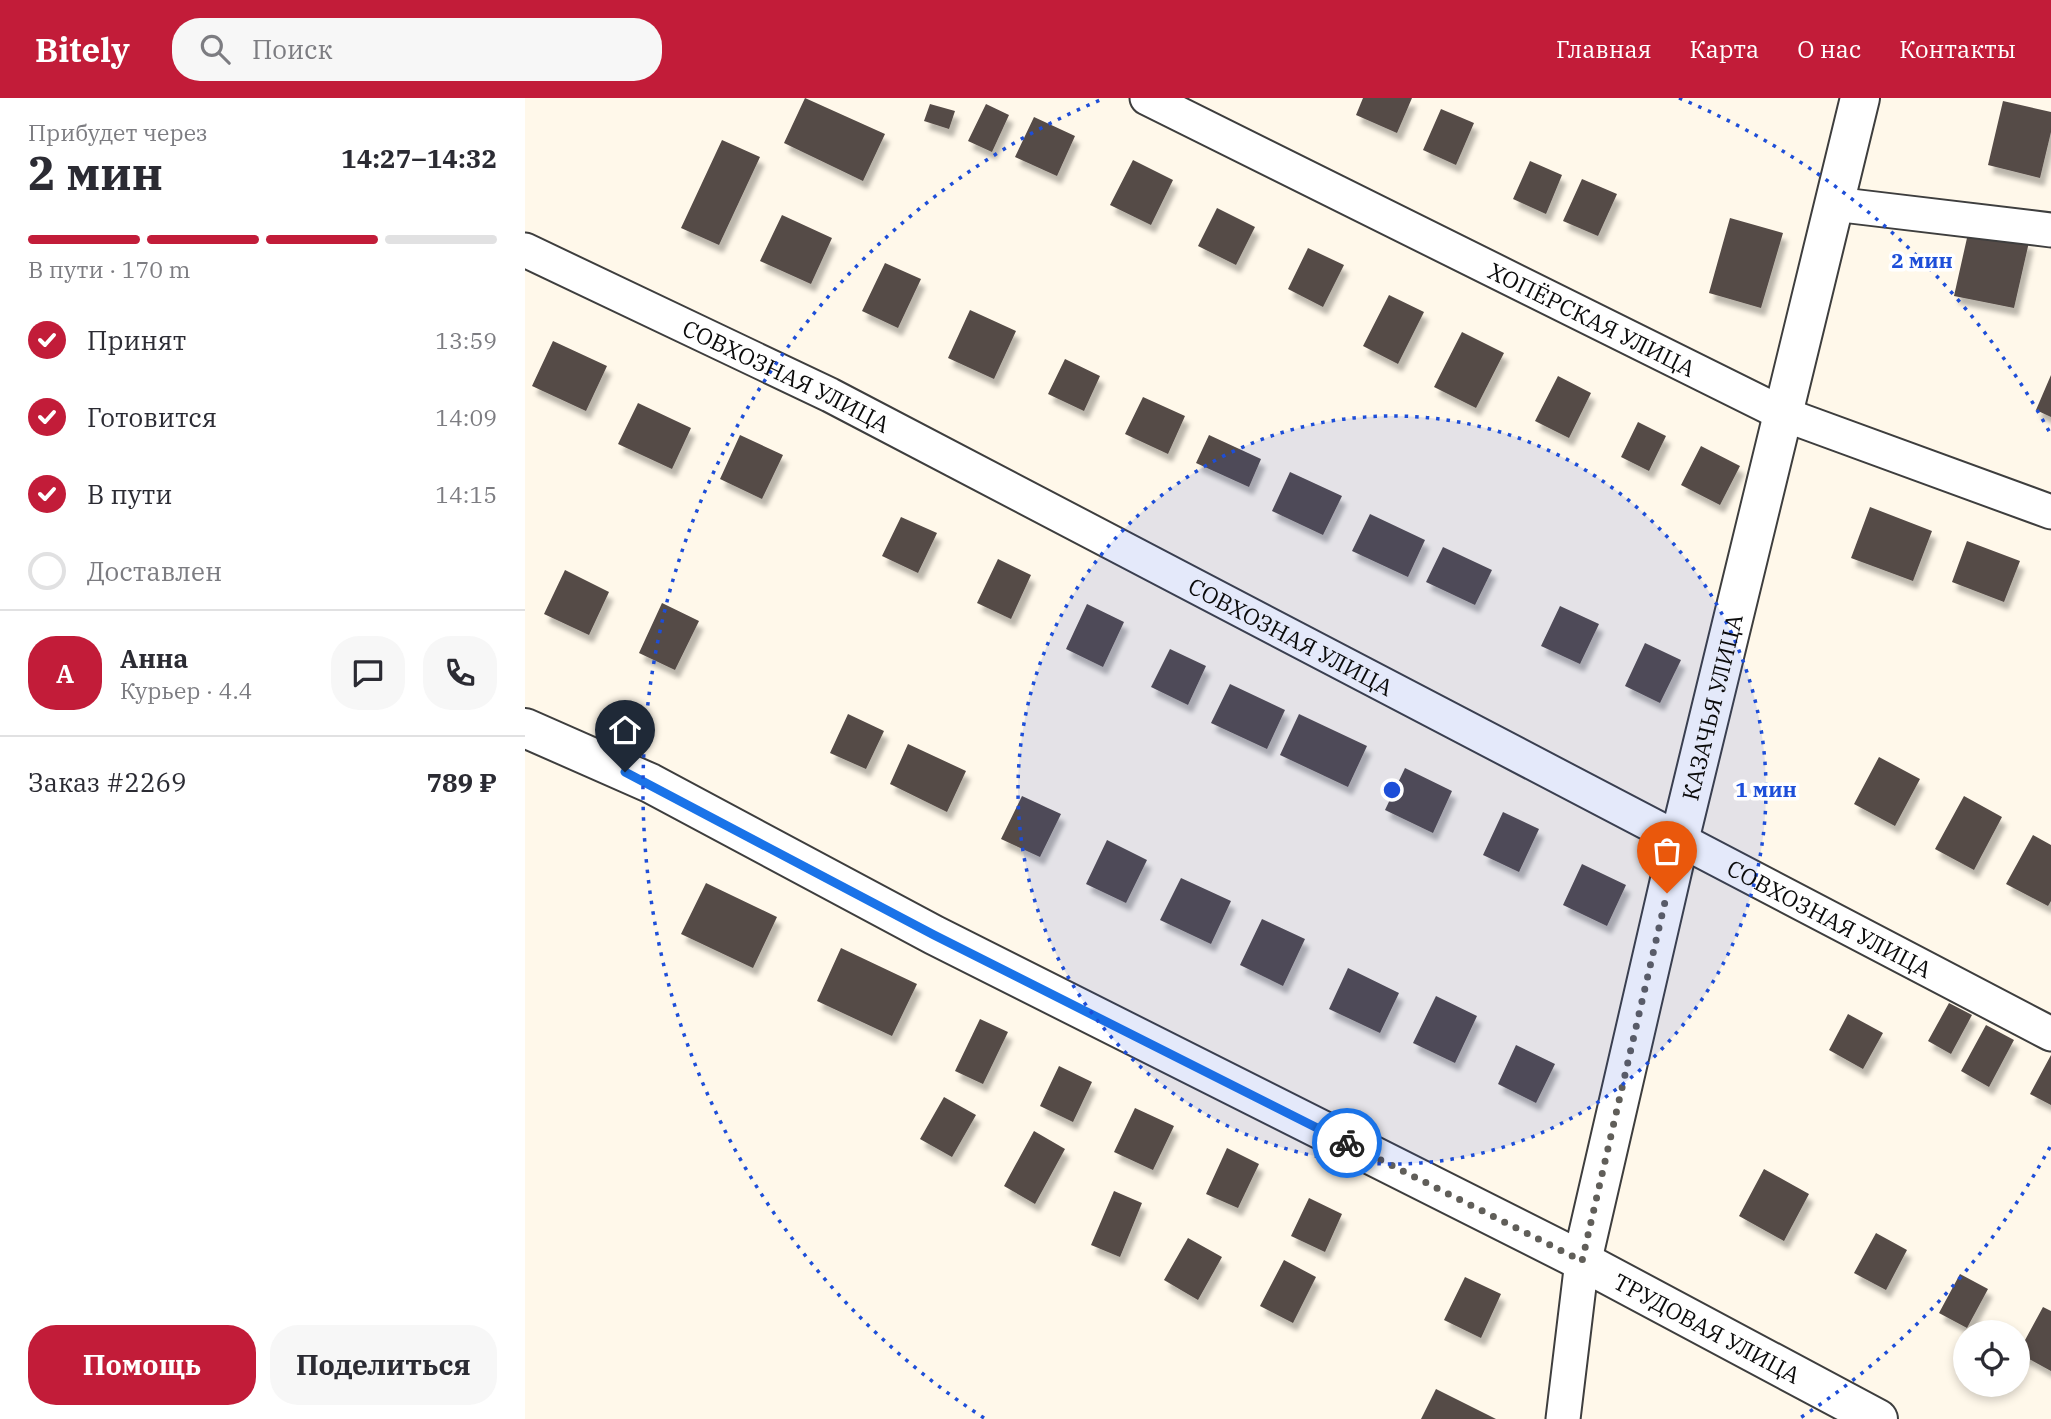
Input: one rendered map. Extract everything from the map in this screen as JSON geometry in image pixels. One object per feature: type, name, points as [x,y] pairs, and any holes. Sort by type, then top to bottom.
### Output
[{"type":"street","name":"ХОПЁРСКАЯ УЛИЦА","points":[[1147,98],[1783,414],[2051,512]]},
{"type":"street","name":"КАЗАЧЬЯ УЛИЦА","points":[[1563,1419],[1582,1261],[1679,841],[1860,98]]},
{"type":"street","points":[[1834,204],[2051,230]]},
{"type":"street","name":"СОВХОЗНАЯ УЛИЦА","points":[[525,250],[830,395],[2051,1034]]},
{"type":"street","name":"ТРУДОВАЯ УЛИЦА","points":[[525,728],[650,783],[934,935],[1582,1261],[1878,1419]]},
{"type":"building","points":[[805,98],[885,134],[863,181],[784,143]]},
{"type":"building","points":[[1363,98],[1412,98],[1397,133],[1356,115]]},
{"type":"building","points":[[2003,101],[2051,112],[2051,132],[2040,178],[1988,165]]},
{"type":"building","points":[[930,104],[955,111],[949,129],[924,121]]},
{"type":"building","points":[[986,104],[1009,115],[992,152],[968,141]]},
{"type":"building","points":[[1441,109],[1474,123],[1456,165],[1423,150]]},
{"type":"building","points":[[1034,117],[1075,136],[1057,176],[1015,157]]},
{"type":"building","points":[[722,140],[760,157],[719,245],[681,228]]},
{"type":"building","points":[[1133,160],[1173,180],[1151,225],[1110,205]]},
{"type":"building","points":[[1530,161],[1562,175],[1546,214],[1513,199]]},
{"type":"building","points":[[1582,179],[1617,194],[1598,236],[1563,221]]},
{"type":"building","points":[[1217,208],[1255,227],[1236,265],[1198,246]]},
{"type":"building","points":[[782,215],[832,238],[811,284],[760,261]]},
{"type":"building","points":[[1730,218],[1783,233],[1761,308],[1709,293]]},
{"type":"building","points":[[1969,229],[2029,242],[2014,308],[1954,296]]},
{"type":"building","points":[[1308,248],[1344,265],[1323,307],[1288,289]]},
{"type":"building","points":[[885,263],[921,279],[898,328],[862,311]]},
{"type":"building","points":[[1389,295],[1424,312],[1398,364],[1363,346]]},
{"type":"building","points":[[970,310],[1016,331],[994,379],[948,358]]},
{"type":"building","points":[[1462,332],[1504,353],[1476,408],[1434,387]]},
{"type":"building","points":[[553,341],[607,366],[586,411],[532,386]]},
{"type":"building","points":[[1065,359],[1100,376],[1084,411],[1048,394]]},
{"type":"building","points":[[2051,375],[2051,417],[2036,410]]},
{"type":"building","points":[[1558,376],[1591,393],[1569,438],[1535,421]]},
{"type":"building","points":[[1143,397],[1185,416],[1168,454],[1125,434]]},
{"type":"building","points":[[638,403],[691,428],[672,469],[618,444]]},
{"type":"building","points":[[1638,422],[1666,436],[1649,471],[1621,457]]},
{"type":"building","points":[[740,435],[783,455],[762,499],[720,479]]},
{"type":"building","points":[[1209,435],[1261,459],[1249,487],[1196,463]]},
{"type":"building","points":[[1701,446],[1740,466],[1720,505],[1681,485]]},
{"type":"building","points":[[1290,472],[1342,496],[1323,535],[1272,511]]},
{"type":"building","points":[[1870,507],[1932,531],[1913,581],[1851,558]]},
{"type":"building","points":[[1370,514],[1425,540],[1408,577],[1352,551]]},
{"type":"building","points":[[901,517],[937,533],[918,573],[882,556]]},
{"type":"building","points":[[1967,541],[2020,561],[2004,602],[1952,582]]},
{"type":"building","points":[[1443,547],[1492,570],[1475,605],[1426,582]]},
{"type":"building","points":[[998,559],[1031,575],[1011,619],[977,603]]},
{"type":"building","points":[[565,570],[609,592],[589,635],[544,614]]},
{"type":"building","points":[[662,603],[699,621],[675,670],[639,653]]},
{"type":"building","points":[[1087,604],[1124,622],[1103,667],[1066,649]]},
{"type":"building","points":[[1560,606],[1599,624],[1580,664],[1541,646]]},
{"type":"building","points":[[1645,643],[1681,660],[1660,703],[1625,686]]},
{"type":"building","points":[[1170,649],[1206,666],[1188,705],[1151,687]]},
{"type":"building","points":[[1230,684],[1285,710],[1267,749],[1211,723]]},
{"type":"building","points":[[848,714],[884,731],[866,769],[830,753]]},
{"type":"building","points":[[1299,714],[1367,746],[1348,787],[1280,755]]},
{"type":"building","points":[[908,744],[966,771],[947,812],[890,784]]},
{"type":"building","points":[[1879,757],[1920,779],[1895,826],[1854,804]]},
{"type":"building","points":[[1405,768],[1452,791],[1433,833],[1385,810]]},
{"type":"building","points":[[1022,796],[1061,814],[1040,857],[1001,839]]},
{"type":"building","points":[[1964,796],[2002,817],[1974,870],[1935,849]]},
{"type":"building","points":[[1503,812],[1539,829],[1519,872],[1483,855]]},
{"type":"building","points":[[2033,835],[2051,845],[2051,901],[2048,906],[2006,884]]},
{"type":"building","points":[[1107,840],[1147,860],[1126,903],[1086,884]]},
{"type":"building","points":[[1582,864],[1626,885],[1607,926],[1563,905]]},
{"type":"building","points":[[1181,878],[1231,901],[1211,944],[1160,920]]},
{"type":"building","points":[[706,883],[777,917],[753,968],[681,934]]},
{"type":"building","points":[[1262,919],[1305,939],[1283,986],[1240,965]]},
{"type":"building","points":[[841,948],[917,984],[892,1036],[817,1001]]},
{"type":"building","points":[[1348,968],[1399,993],[1380,1033],[1329,1009]]},
{"type":"building","points":[[1436,996],[1477,1016],[1455,1063],[1413,1043]]},
{"type":"building","points":[[1949,1003],[1972,1015],[1951,1054],[1928,1041]]},
{"type":"building","points":[[1848,1014],[1883,1033],[1863,1069],[1829,1050]]},
{"type":"building","points":[[980,1019],[1008,1032],[983,1084],[955,1071]]},
{"type":"building","points":[[1986,1025],[2014,1040],[1989,1087],[1961,1071]]},
{"type":"building","points":[[1516,1045],[1555,1064],[1536,1103],[1498,1084]]},
{"type":"building","points":[[2051,1055],[2051,1105],[2030,1094]]},
{"type":"building","points":[[1059,1066],[1092,1082],[1073,1122],[1040,1106]]},
{"type":"building","points":[[944,1097],[976,1115],[952,1157],[920,1139]]},
{"type":"building","points":[[1135,1108],[1174,1126],[1153,1170],[1114,1152]]},
{"type":"building","points":[[1034,1131],[1065,1149],[1035,1204],[1004,1186]]},
{"type":"building","points":[[1227,1148],[1259,1164],[1238,1208],[1206,1194]]},
{"type":"building","points":[[1764,1169],[1809,1194],[1784,1241],[1739,1216]]},
{"type":"building","points":[[1114,1191],[1142,1203],[1120,1257],[1091,1245]]},
{"type":"building","points":[[1309,1198],[1342,1214],[1325,1252],[1291,1236]]},
{"type":"building","points":[[1876,1233],[1907,1250],[1886,1290],[1854,1273]]},
{"type":"building","points":[[1188,1238],[1222,1257],[1198,1300],[1164,1280]]},
{"type":"building","points":[[1284,1260],[1316,1277],[1293,1323],[1260,1306]]},
{"type":"building","points":[[1960,1274],[1988,1289],[1971,1320],[1953,1320],[1939,1313]]},
{"type":"building","points":[[1465,1277],[1501,1294],[1481,1338],[1444,1320]]},
{"type":"building","points":[[2043,1307],[2051,1311],[2051,1371],[2030,1360],[2030,1331]]},
{"type":"building","points":[[1436,1389],[1496,1419],[1421,1419]]},
{"type":"way so far","points":[[1347,1143],[1582,1261],[1667,893]]},
{"type":"route","points":[[625,772],[934,935],[1347,1143]]}]
